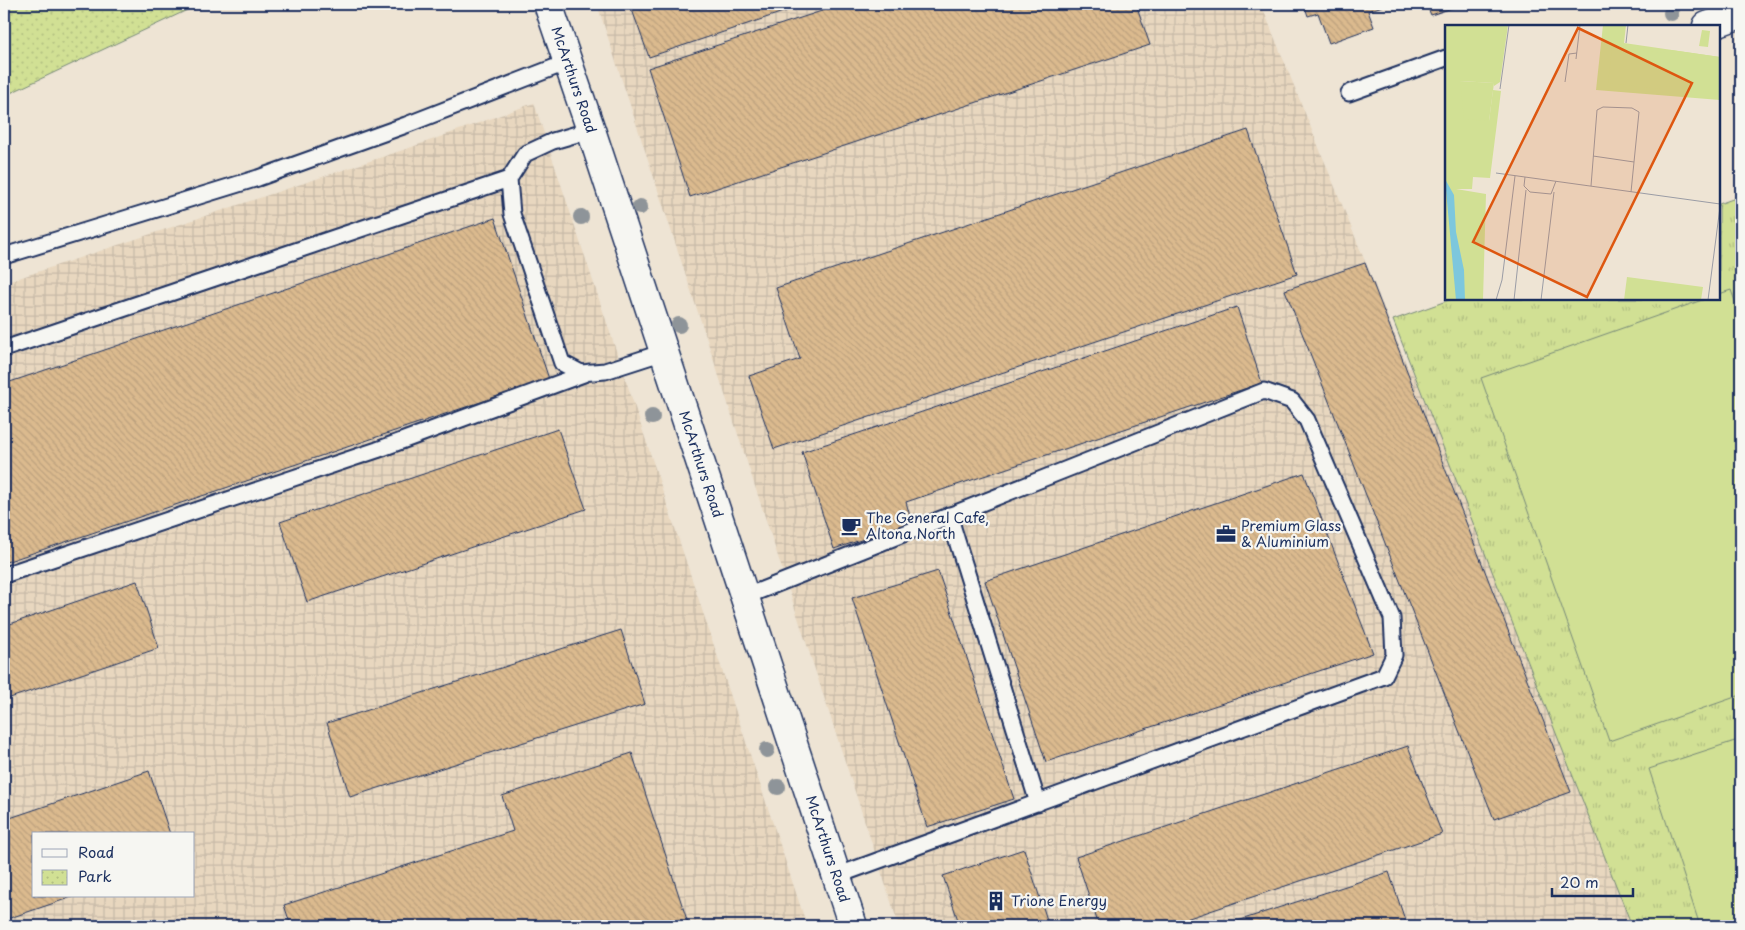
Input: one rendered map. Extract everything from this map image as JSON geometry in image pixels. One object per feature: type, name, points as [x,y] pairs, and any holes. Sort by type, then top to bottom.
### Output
[{"type":"street","name":"McArthurs Road","points":[[548,4],[853,926]]},
{"type":"street","points":[[1710,25],[1741,14]]},
{"type":"lane","points":[[1349,93],[1445,58]]},
{"type":"lane","points":[[4,256],[258,178],[406,125],[568,62]]},
{"type":"lane","points":[[591,130],[553,141],[525,154],[509,179],[512,214],[562,363],[581,373],[605,371],[664,352]]},
{"type":"lane","points":[[4,348],[509,179]]},
{"type":"lane","points":[[4,575],[377,450],[589,372]]},
{"type":"lane","points":[[744,597],[1264,391],[1292,401],[1307,420],[1392,618],[1394,655],[1384,676],[836,876]]},
{"type":"lane","points":[[949,516],[1038,803]]},
{"type":"shaded area","points":[[597,4],[1261,4],[1637,926],[899,926]]},
{"type":"shaded area","points":[[534,103],[807,926],[4,926],[4,283],[412,147]]},
{"type":"green space","points":[[4,4],[200,4],[4,96]]},
{"type":"green space","points":[[1741,196],[1741,926],[1632,926],[1393,320],[1449,300],[1720,300],[1720,204]]},
{"type":"green space","points":[[1731,290],[1741,318],[1741,695],[1609,741],[1481,378],[1702,300],[1720,300],[1720,294]]},
{"type":"green space","points":[[1741,739],[1741,926],[1700,926],[1649,769]]},
{"type":"building","points":[[630,4],[807,4],[649,57]]},
{"type":"building","points":[[843,4],[1136,4],[1150,45],[690,197],[648,68]]},
{"type":"building","points":[[1304,4],[1388,4],[1368,11],[1374,27],[1329,43],[1318,13],[1308,16]]},
{"type":"building","points":[[1426,4],[1464,4],[1431,15]]},
{"type":"building","points":[[1248,130],[1297,274],[774,449],[749,376],[800,359],[776,288]]},
{"type":"building","points":[[495,218],[549,379],[6,562],[4,557],[4,384]]},
{"type":"building","points":[[1365,263],[1571,792],[1494,819],[1285,290]]},
{"type":"building","points":[[1237,307],[1262,383],[906,502],[912,523],[834,549],[802,452]]},
{"type":"building","points":[[558,429],[586,509],[307,602],[280,522]]},
{"type":"building","points":[[1304,473],[1373,653],[1046,762],[985,581]]},
{"type":"building","points":[[938,571],[1014,799],[927,827],[852,598]]},
{"type":"building","points":[[137,581],[159,648],[4,700],[4,626]]},
{"type":"building","points":[[621,630],[645,704],[350,797],[327,723]]},
{"type":"building","points":[[1408,746],[1442,834],[1165,926],[1099,926],[1076,857]]},
{"type":"building","points":[[632,753],[689,926],[291,926],[284,905],[513,831],[502,796]]},
{"type":"building","points":[[149,771],[169,832],[32,832],[32,898],[69,898],[4,920],[4,820]]},
{"type":"building","name":"Trione Energy","points":[[1024,849],[1049,926],[960,926],[943,876]]},
{"type":"building","points":[[1389,872],[1407,926],[1222,926]]},
{"type":"place","name":"The General Cafe, Altona North","points":[[851,526]]},
{"type":"place","name":"Premium Glass & Aluminium","points":[[1226,534]]},
{"type":"place","name":"Trione Energy","points":[[996,901]]}]
